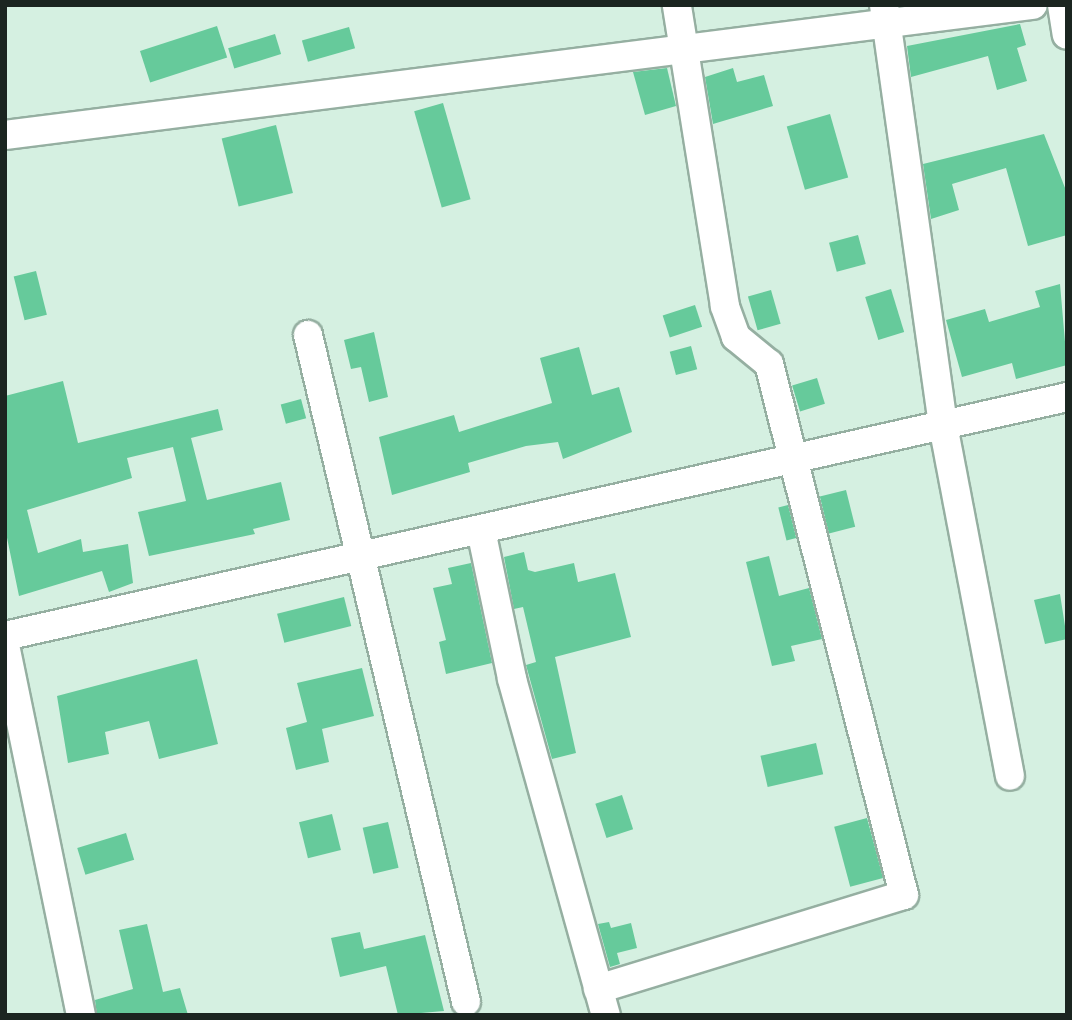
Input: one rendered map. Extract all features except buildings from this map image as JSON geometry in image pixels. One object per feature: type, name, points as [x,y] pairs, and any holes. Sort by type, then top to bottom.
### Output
[{"type":"street","points":[[481,530],[512,679],[602,1002],[904,895],[790,459],[769,364],[736,337],[725,306],[687,49],[677,5]]},
{"type":"street","points":[[5,135],[687,49],[886,16],[1033,5]]},
{"type":"street","points":[[1062,5],[1067,35]]},
{"type":"street","points":[[886,16],[943,425],[1010,776]]},
{"type":"street","points":[[308,335],[466,1002]]},
{"type":"street","points":[[5,636],[1067,397]]},
{"type":"street","points":[[5,645],[81,1015]]}]
